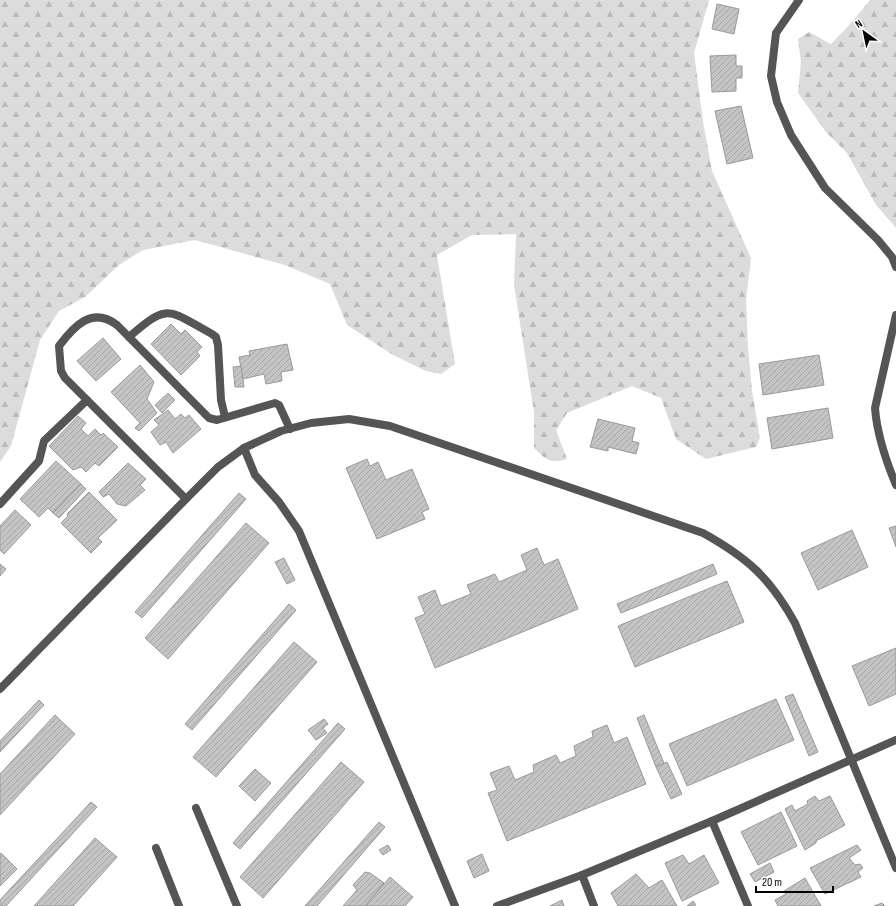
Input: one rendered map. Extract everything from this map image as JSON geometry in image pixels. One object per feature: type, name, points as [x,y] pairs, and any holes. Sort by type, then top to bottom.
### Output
[{"type":"street","points":[[799,0],[776,33],[771,76],[777,102],[791,135],[825,188],[878,240],[892,257],[896,267]]},
{"type":"street","points":[[128,337],[151,317],[164,312],[175,314],[216,337],[218,345],[221,400],[225,418]]},
{"type":"street","points":[[896,315],[874,408],[881,441],[896,485]]},
{"type":"street","points":[[186,499],[87,400],[61,371],[59,346],[83,320],[101,317],[110,320],[209,418],[217,420],[275,403],[279,405],[290,429]]},
{"type":"street","points":[[0,504],[38,461],[44,442],[87,400]]},
{"type":"street","points":[[0,689],[218,467],[244,448],[290,429],[311,423],[349,420],[390,426],[703,533],[732,549],[761,574],[780,598],[794,623],[896,868]]},
{"type":"street","points":[[244,448],[255,475],[279,502],[300,531],[455,906]]},
{"type":"street","points":[[497,906],[582,875],[712,821],[896,740]]},
{"type":"street","points":[[196,808],[237,906]]},
{"type":"street","points":[[712,821],[748,906]]},
{"type":"street","points":[[156,848],[179,906]]},
{"type":"street","points":[[582,875],[594,906]]},
{"type":"green space","points":[[0,0],[709,0],[694,53],[703,121],[712,171],[751,258],[746,299],[752,391],[760,438],[756,447],[706,459],[676,439],[661,398],[632,386],[567,413],[556,430],[567,459],[553,461],[545,458],[534,448],[534,412],[514,285],[516,234],[472,235],[437,255],[455,364],[441,374],[426,371],[393,355],[347,325],[330,284],[285,265],[195,240],[143,250],[119,265],[85,297],[59,311],[40,340],[11,446],[0,462]]},
{"type":"green space","points":[[870,0],[896,0],[896,228],[876,205],[847,153],[826,132],[798,93],[801,62],[798,39],[809,32],[831,44]]},
{"type":"building","points":[[717,4],[739,9],[734,34],[712,29]]},
{"type":"building","points":[[736,55],[736,66],[742,66],[742,78],[736,78],[736,91],[712,92],[710,56]]},
{"type":"building","points":[[741,106],[753,158],[727,164],[715,111]]},
{"type":"building","points":[[171,324],[181,334],[185,330],[202,347],[197,352],[200,356],[181,375],[151,344]]},
{"type":"building","points":[[103,338],[121,359],[96,381],[77,361]]},
{"type":"building","points":[[287,344],[293,370],[281,372],[282,381],[266,384],[264,374],[243,379],[239,357],[250,355],[249,351]]},
{"type":"building","points":[[819,355],[824,385],[763,395],[759,364]]},
{"type":"building","points":[[140,365],[154,382],[147,399],[157,413],[139,431],[135,428],[140,423],[111,392]]},
{"type":"building","points":[[241,366],[244,387],[235,387],[233,367]]},
{"type":"building","points":[[168,393],[175,400],[162,413],[155,405]]},
{"type":"building","points":[[828,408],[833,438],[772,449],[767,418]]},
{"type":"building","points":[[168,410],[175,419],[181,414],[185,418],[189,415],[201,429],[173,453],[166,442],[160,445],[151,432],[159,425],[154,420]]},
{"type":"building","points":[[78,416],[86,423],[81,429],[88,436],[95,429],[101,435],[103,433],[118,447],[99,466],[95,463],[86,472],[81,467],[73,470],[49,446]]},
{"type":"building","points":[[598,419],[635,428],[632,441],[639,443],[636,454],[608,447],[608,451],[590,447]]},
{"type":"building","points":[[367,459],[370,466],[378,462],[386,480],[412,469],[429,509],[422,512],[425,519],[377,539],[346,468]]},
{"type":"building","points":[[56,461],[81,484],[53,513],[48,508],[39,517],[20,499]]},
{"type":"building","points":[[128,463],[146,479],[140,485],[145,490],[126,506],[117,504],[109,494],[103,497],[99,492]]},
{"type":"building","points":[[81,484],[86,489],[59,518],[53,513]]},
{"type":"building","points":[[89,492],[117,520],[98,538],[102,542],[91,553],[61,523],[68,516],[67,514]]},
{"type":"building","points":[[239,493],[246,499],[142,618],[135,612]]},
{"type":"building","points":[[15,510],[31,525],[4,554],[0,550],[0,526]]},
{"type":"building","points":[[246,523],[269,543],[168,659],[145,638]]},
{"type":"building","points":[[896,526],[896,547],[889,528]]},
{"type":"building","points":[[852,530],[868,567],[818,590],[801,553]]},
{"type":"building","points":[[537,548],[544,565],[558,559],[578,609],[435,668],[415,618],[425,614],[418,597],[435,590],[441,606],[471,594],[467,585],[495,574],[499,582],[527,570],[521,555]]},
{"type":"building","points":[[284,558],[295,580],[287,584],[275,562]]},
{"type":"building","points":[[0,564],[6,569],[0,576]]},
{"type":"building","points":[[713,564],[717,574],[621,613],[617,604]]},
{"type":"building","points":[[727,581],[744,622],[635,667],[618,626]]},
{"type":"building","points":[[289,604],[296,610],[192,730],[185,724]]},
{"type":"building","points":[[294,642],[317,662],[216,777],[193,757]]},
{"type":"building","points":[[896,648],[896,694],[869,706],[852,666]]},
{"type":"building","points":[[793,694],[818,752],[809,756],[785,697]]},
{"type":"building","points":[[776,699],[794,740],[687,786],[669,744]]},
{"type":"building","points":[[39,700],[44,705],[0,752],[0,741]]},
{"type":"building","points":[[55,715],[75,734],[0,815],[0,774]]},
{"type":"building","points":[[644,715],[664,763],[656,767],[637,718]]},
{"type":"building","points":[[324,719],[328,724],[323,728],[327,733],[316,740],[308,730]]},
{"type":"building","points":[[338,723],[345,729],[240,849],[233,843]]},
{"type":"building","points":[[607,725],[614,743],[627,737],[646,784],[507,841],[488,793],[497,790],[490,773],[509,766],[515,780],[534,772],[533,765],[556,755],[560,763],[576,756],[574,746],[593,737],[592,731]]},
{"type":"building","points":[[341,762],[364,782],[263,898],[240,877]]},
{"type":"building","points":[[667,762],[682,794],[671,799],[656,767]]},
{"type":"building","points":[[255,769],[271,783],[255,801],[239,786]]},
{"type":"building","points":[[815,796],[819,801],[830,796],[845,825],[816,841],[816,843],[805,850],[785,809],[792,805],[795,811],[808,804],[807,801]]},
{"type":"building","points":[[91,802],[97,807],[6,906],[0,906],[0,900]]},
{"type":"building","points":[[781,812],[797,846],[758,865],[741,832]]},
{"type":"building","points":[[379,822],[385,827],[317,906],[305,906]]},
{"type":"building","points":[[95,838],[117,857],[73,906],[34,906]]},
{"type":"building","points":[[388,845],[391,850],[383,855],[379,850]]},
{"type":"building","points":[[857,845],[861,850],[849,858],[855,865],[860,864],[863,868],[858,872],[861,877],[825,894],[810,868]]},
{"type":"building","points":[[1,853],[17,869],[0,886],[0,855]]},
{"type":"building","points":[[482,854],[489,871],[474,878],[467,861]]},
{"type":"building","points":[[683,855],[689,864],[704,855],[719,883],[682,901],[665,863]]},
{"type":"building","points":[[770,863],[774,872],[755,882],[750,874]]},
{"type":"building","points":[[365,872],[370,873],[384,883],[365,906],[343,906],[357,890],[353,885]]},
{"type":"building","points":[[636,874],[649,888],[662,880],[677,906],[618,906],[611,893]]},
{"type":"building","points":[[390,877],[413,897],[405,906],[365,906]]},
{"type":"building","points":[[805,878],[821,906],[778,906],[775,900],[786,894],[784,891]]},
{"type":"building","points":[[562,900],[564,906],[550,906]]},
{"type":"building","points":[[693,901],[696,905],[687,906]]},
{"type":"building","points":[[882,903],[885,906],[874,906]]}]
